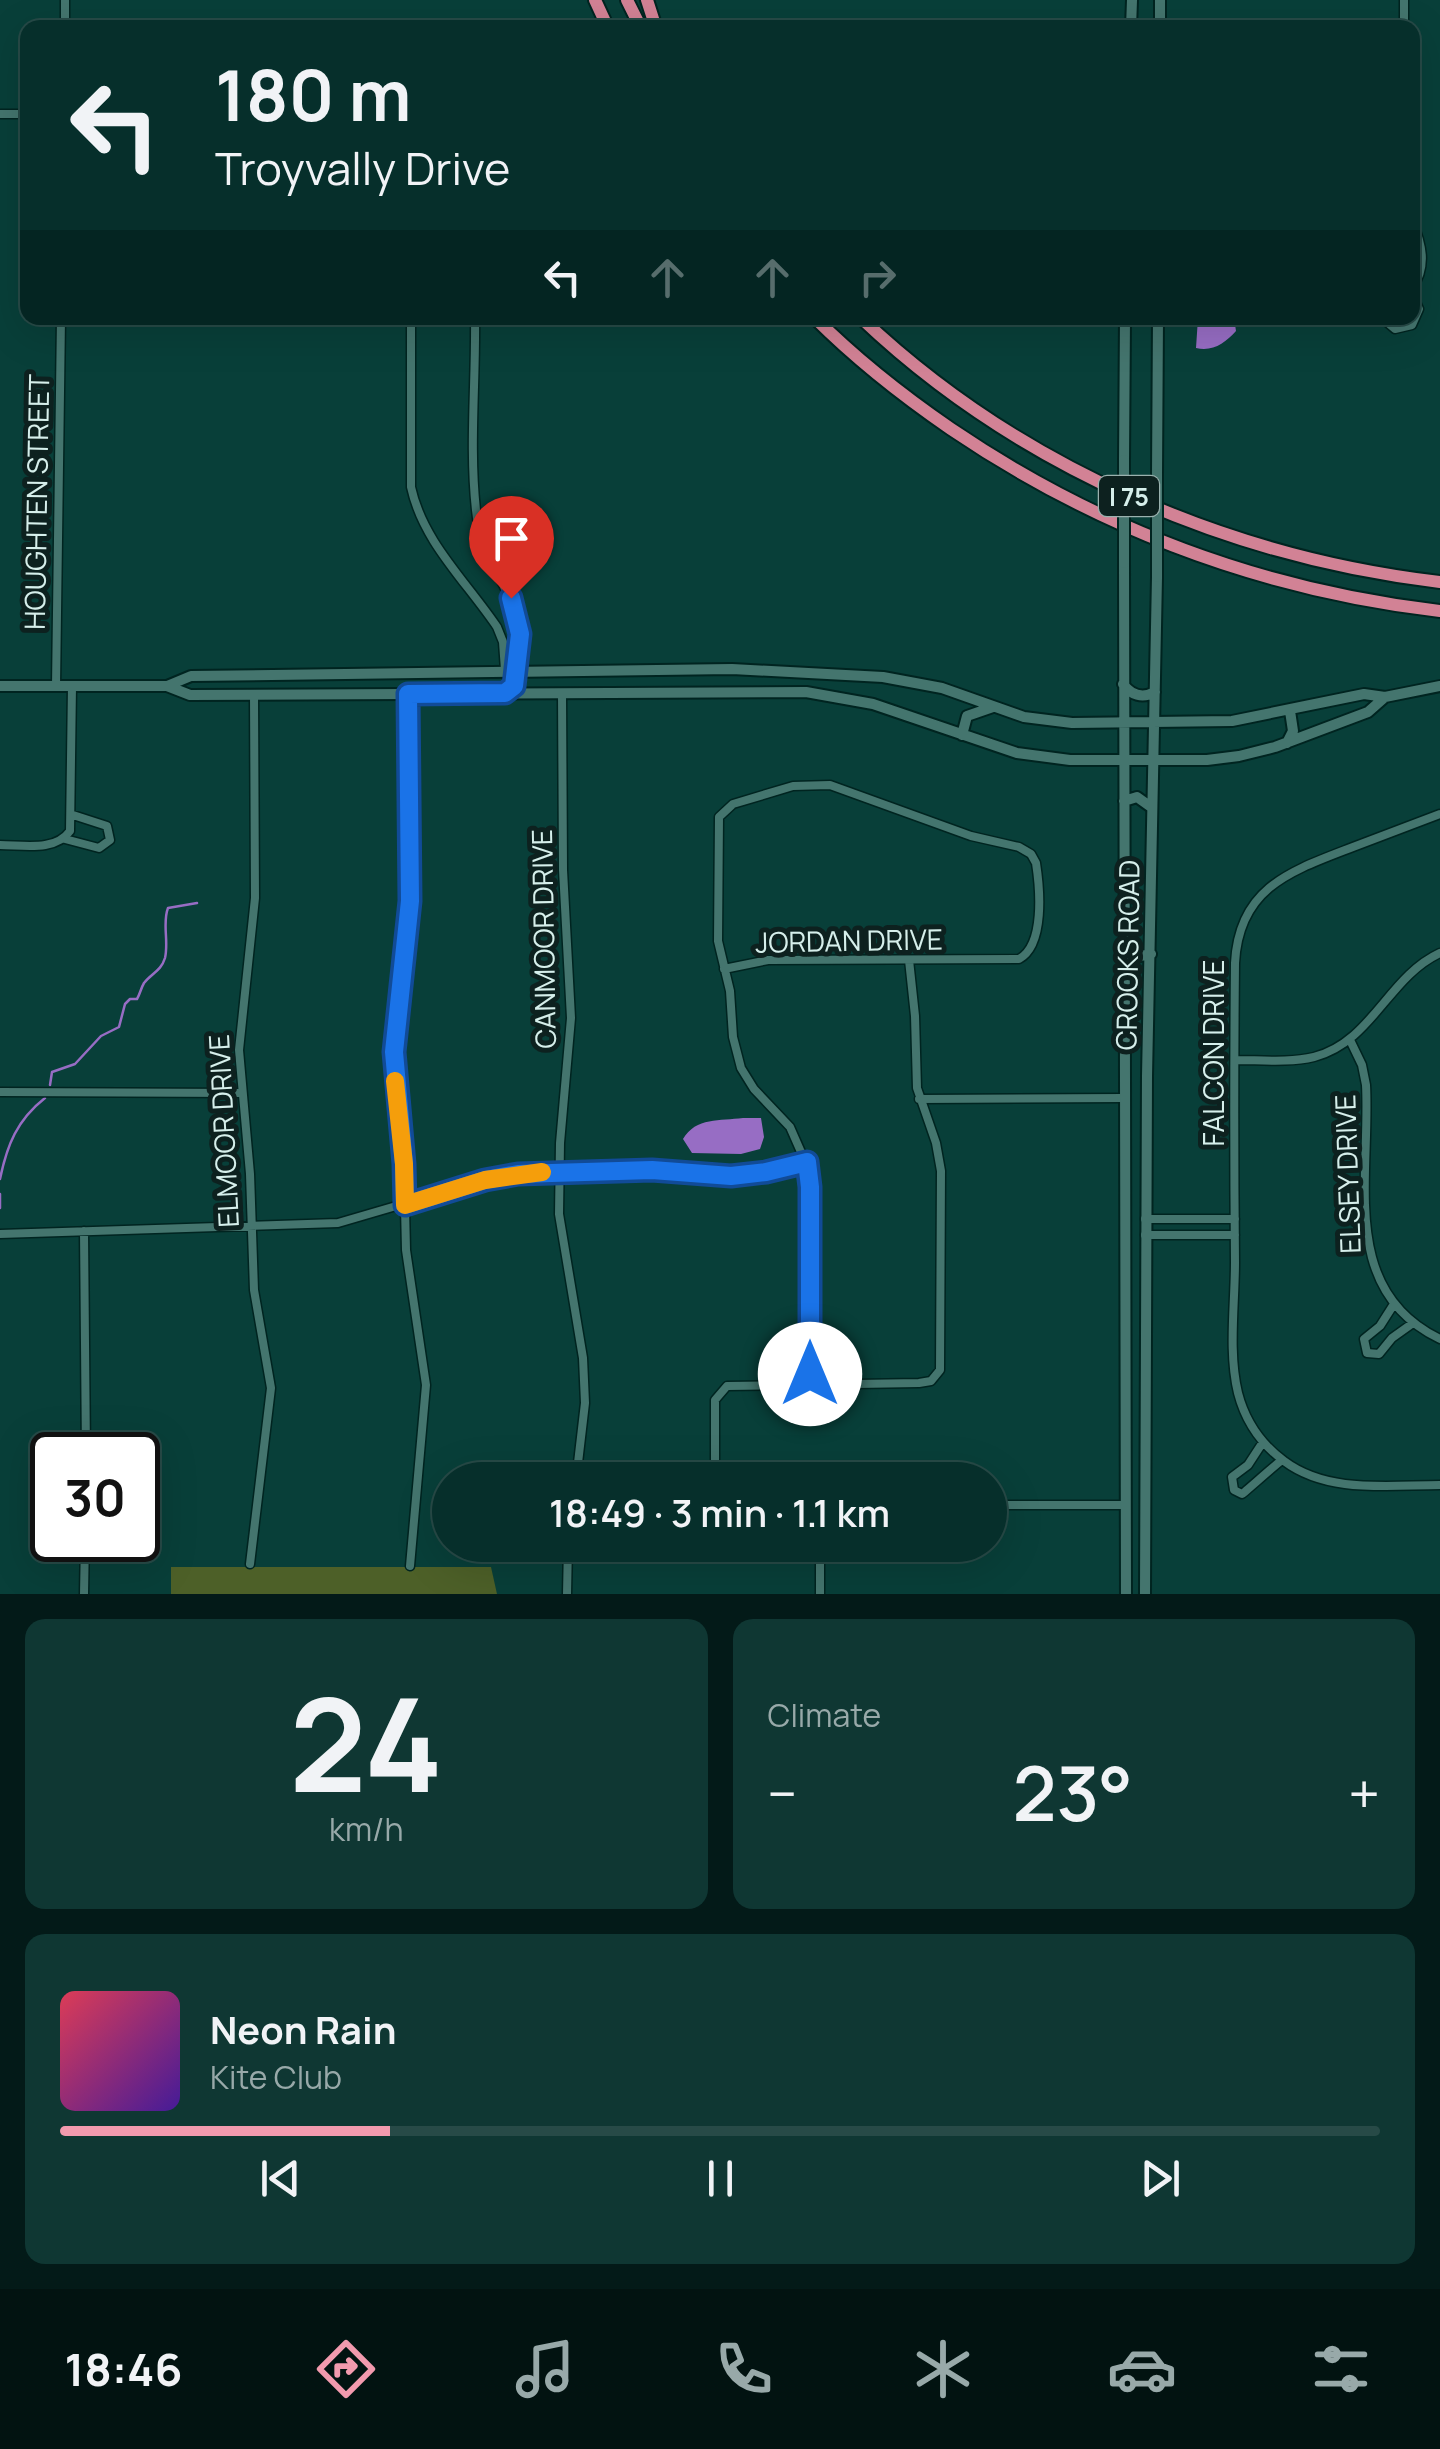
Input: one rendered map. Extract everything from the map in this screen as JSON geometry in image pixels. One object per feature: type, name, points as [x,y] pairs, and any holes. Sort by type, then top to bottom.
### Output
[{"type":"highway","name":"I 75","points":[[824,325],[907,397],[986,452],[1035,483],[1139,533],[1213,562],[1323,593],[1440,611]]},
{"type":"highway","name":"I 75","points":[[868,325],[941,387],[1012,436],[1138,501],[1295,556],[1440,582]]},
{"type":"main road","name":"CROOKS ROAD","points":[[1125,325],[1122,723],[1126,1594]]},
{"type":"main road","name":"CROOKS ROAD","points":[[1145,1594],[1146,1100],[1158,325]]},
{"type":"main road","points":[[505,693],[514,686],[511,670]]},
{"type":"main road","points":[[167,686],[191,676],[511,670],[866,676],[930,685],[1049,722],[1122,723],[1232,722],[1364,694],[1385,697],[1440,686]]},
{"type":"main road","points":[[672,692],[670,678],[678,670]]},
{"type":"main road","points":[[217,694],[215,684],[223,676]]},
{"type":"main road","points":[[855,699],[866,692],[866,676]]},
{"type":"main road","points":[[1123,683],[1135,694],[1146,696],[1155,692]]},
{"type":"main road","points":[[0,686],[167,686],[190,695],[793,691],[855,699],[1038,758],[1123,760],[1222,758],[1287,743],[1368,712],[1385,697]]},
{"type":"main road","points":[[962,735],[967,716],[994,707]]},
{"type":"main road","points":[[1287,743],[1293,731],[1290,711]]},
{"type":"main road","points":[[1124,801],[1138,797],[1151,808]]},
{"type":"main road","points":[[1124,949],[1136,956],[1151,954]]},
{"type":"main road","points":[[1124,1095],[1141,1094],[1146,1100]]},
{"type":"main road","points":[[1126,1228],[1145,1236]]},
{"type":"main road","points":[[1126,1503],[1139,1501],[1145,1509]]},
{"type":"street","points":[[1420,246],[1420,275]]},
{"type":"street","name":"HOUGHTEN STREET","points":[[56,686],[61,325]]},
{"type":"street","points":[[410,325],[412,487],[416,508],[425,529],[497,627],[511,670]]},
{"type":"street","points":[[475,325],[476,510],[485,550],[516,610],[520,644],[511,670]]},
{"type":"street","points":[[0,845],[50,845],[65,838],[72,828],[72,686]]},
{"type":"street","name":"CANMOOR DRIVE","points":[[562,693],[563,870],[571,1018],[559,1172],[560,1229],[580,1334],[585,1388],[578,1462]]},
{"type":"street","points":[[408,694],[410,901],[394,1052],[404,1164],[407,1262],[426,1385],[410,1566]]},
{"type":"street","name":"ELMOOR DRIVE","points":[[250,1564],[270,1388],[255,1300],[250,1174],[241,1093],[240,1022],[255,898],[254,695]]},
{"type":"street","name":"JORDAN DRIVE","points":[[800,784],[822,784],[844,788],[1031,854],[1037,867],[1037,934],[1027,955],[1011,960],[908,960],[768,960],[724,969],[717,932],[717,826],[722,812],[733,804],[800,784]]},
{"type":"street","name":"FALCON DRIVE","points":[[1440,814],[1280,878],[1248,913],[1236,944],[1234,1220],[1235,1377],[1245,1413],[1263,1442],[1305,1474],[1339,1484],[1440,1485]]},
{"type":"street","points":[[65,838],[99,848],[106,846],[111,836],[107,826],[73,815]]},
{"type":"street","points":[[1235,1060],[1310,1058],[1350,1040],[1409,972],[1440,953]]},
{"type":"street","points":[[716,1462],[715,1405],[721,1390],[732,1384],[919,1384],[936,1377],[941,1365],[941,1170],[920,1099],[908,960]]},
{"type":"street","points":[[724,969],[731,1000],[734,1048],[741,1068],[754,1089],[790,1127],[807,1162],[810,1384]]},
{"type":"street","name":"ELSEY DRIVE","points":[[1350,1040],[1366,1085],[1368,1249],[1380,1284],[1394,1304],[1413,1323],[1440,1339]]},
{"type":"street","points":[[0,1092],[241,1093]]},
{"type":"street","points":[[920,1099],[1124,1095]]},
{"type":"street","points":[[0,1234],[338,1224],[485,1180],[559,1172],[652,1170],[731,1176],[807,1162]]},
{"type":"street","points":[[1145,1219],[1234,1220]]},
{"type":"street","points":[[84,1232],[86,1432]]},
{"type":"street","points":[[1145,1236],[1234,1236]]},
{"type":"street","points":[[1394,1304],[1366,1337],[1363,1347],[1367,1353],[1380,1354],[1392,1338],[1413,1323]]},
{"type":"street","points":[[1263,1442],[1248,1465],[1232,1478],[1234,1490],[1248,1492],[1260,1476],[1282,1460]]},
{"type":"street","points":[[1007,1505],[1126,1503]]},
{"type":"street","points":[[84,1594],[85,1562]]},
{"type":"street","points":[[567,1594],[568,1562]]},
{"type":"street","points":[[820,1562],[820,1594]]},
{"type":"green space","points":[[171,1567],[491,1567],[497,1594],[171,1594]]},
{"type":"shaded area","points":[[1198,325],[1235,325],[1236,331],[1218,346],[1196,348]]},
{"type":"shaded area","points":[[761,1118],[764,1137],[760,1149],[741,1154],[692,1153],[683,1139],[702,1123]]},
{"type":"waterway","points":[[50,1085],[52,1072],[75,1064],[101,1036],[119,1027],[125,1004],[137,999],[144,983],[161,966],[166,952],[168,908],[197,903]]},
{"type":"waterway","points":[[0,1179],[15,1134],[45,1098]]},
{"type":"waterway","points":[[0,1194],[0,1208]]},
{"type":"slow traffic","points":[[395,1081],[405,1205],[485,1180],[542,1172]]},
{"type":"route","points":[[511,598],[520,634],[514,686],[505,693],[408,694],[410,901],[394,1052],[405,1205],[518,1174],[652,1170],[731,1176],[807,1162],[810,1374]]}]
